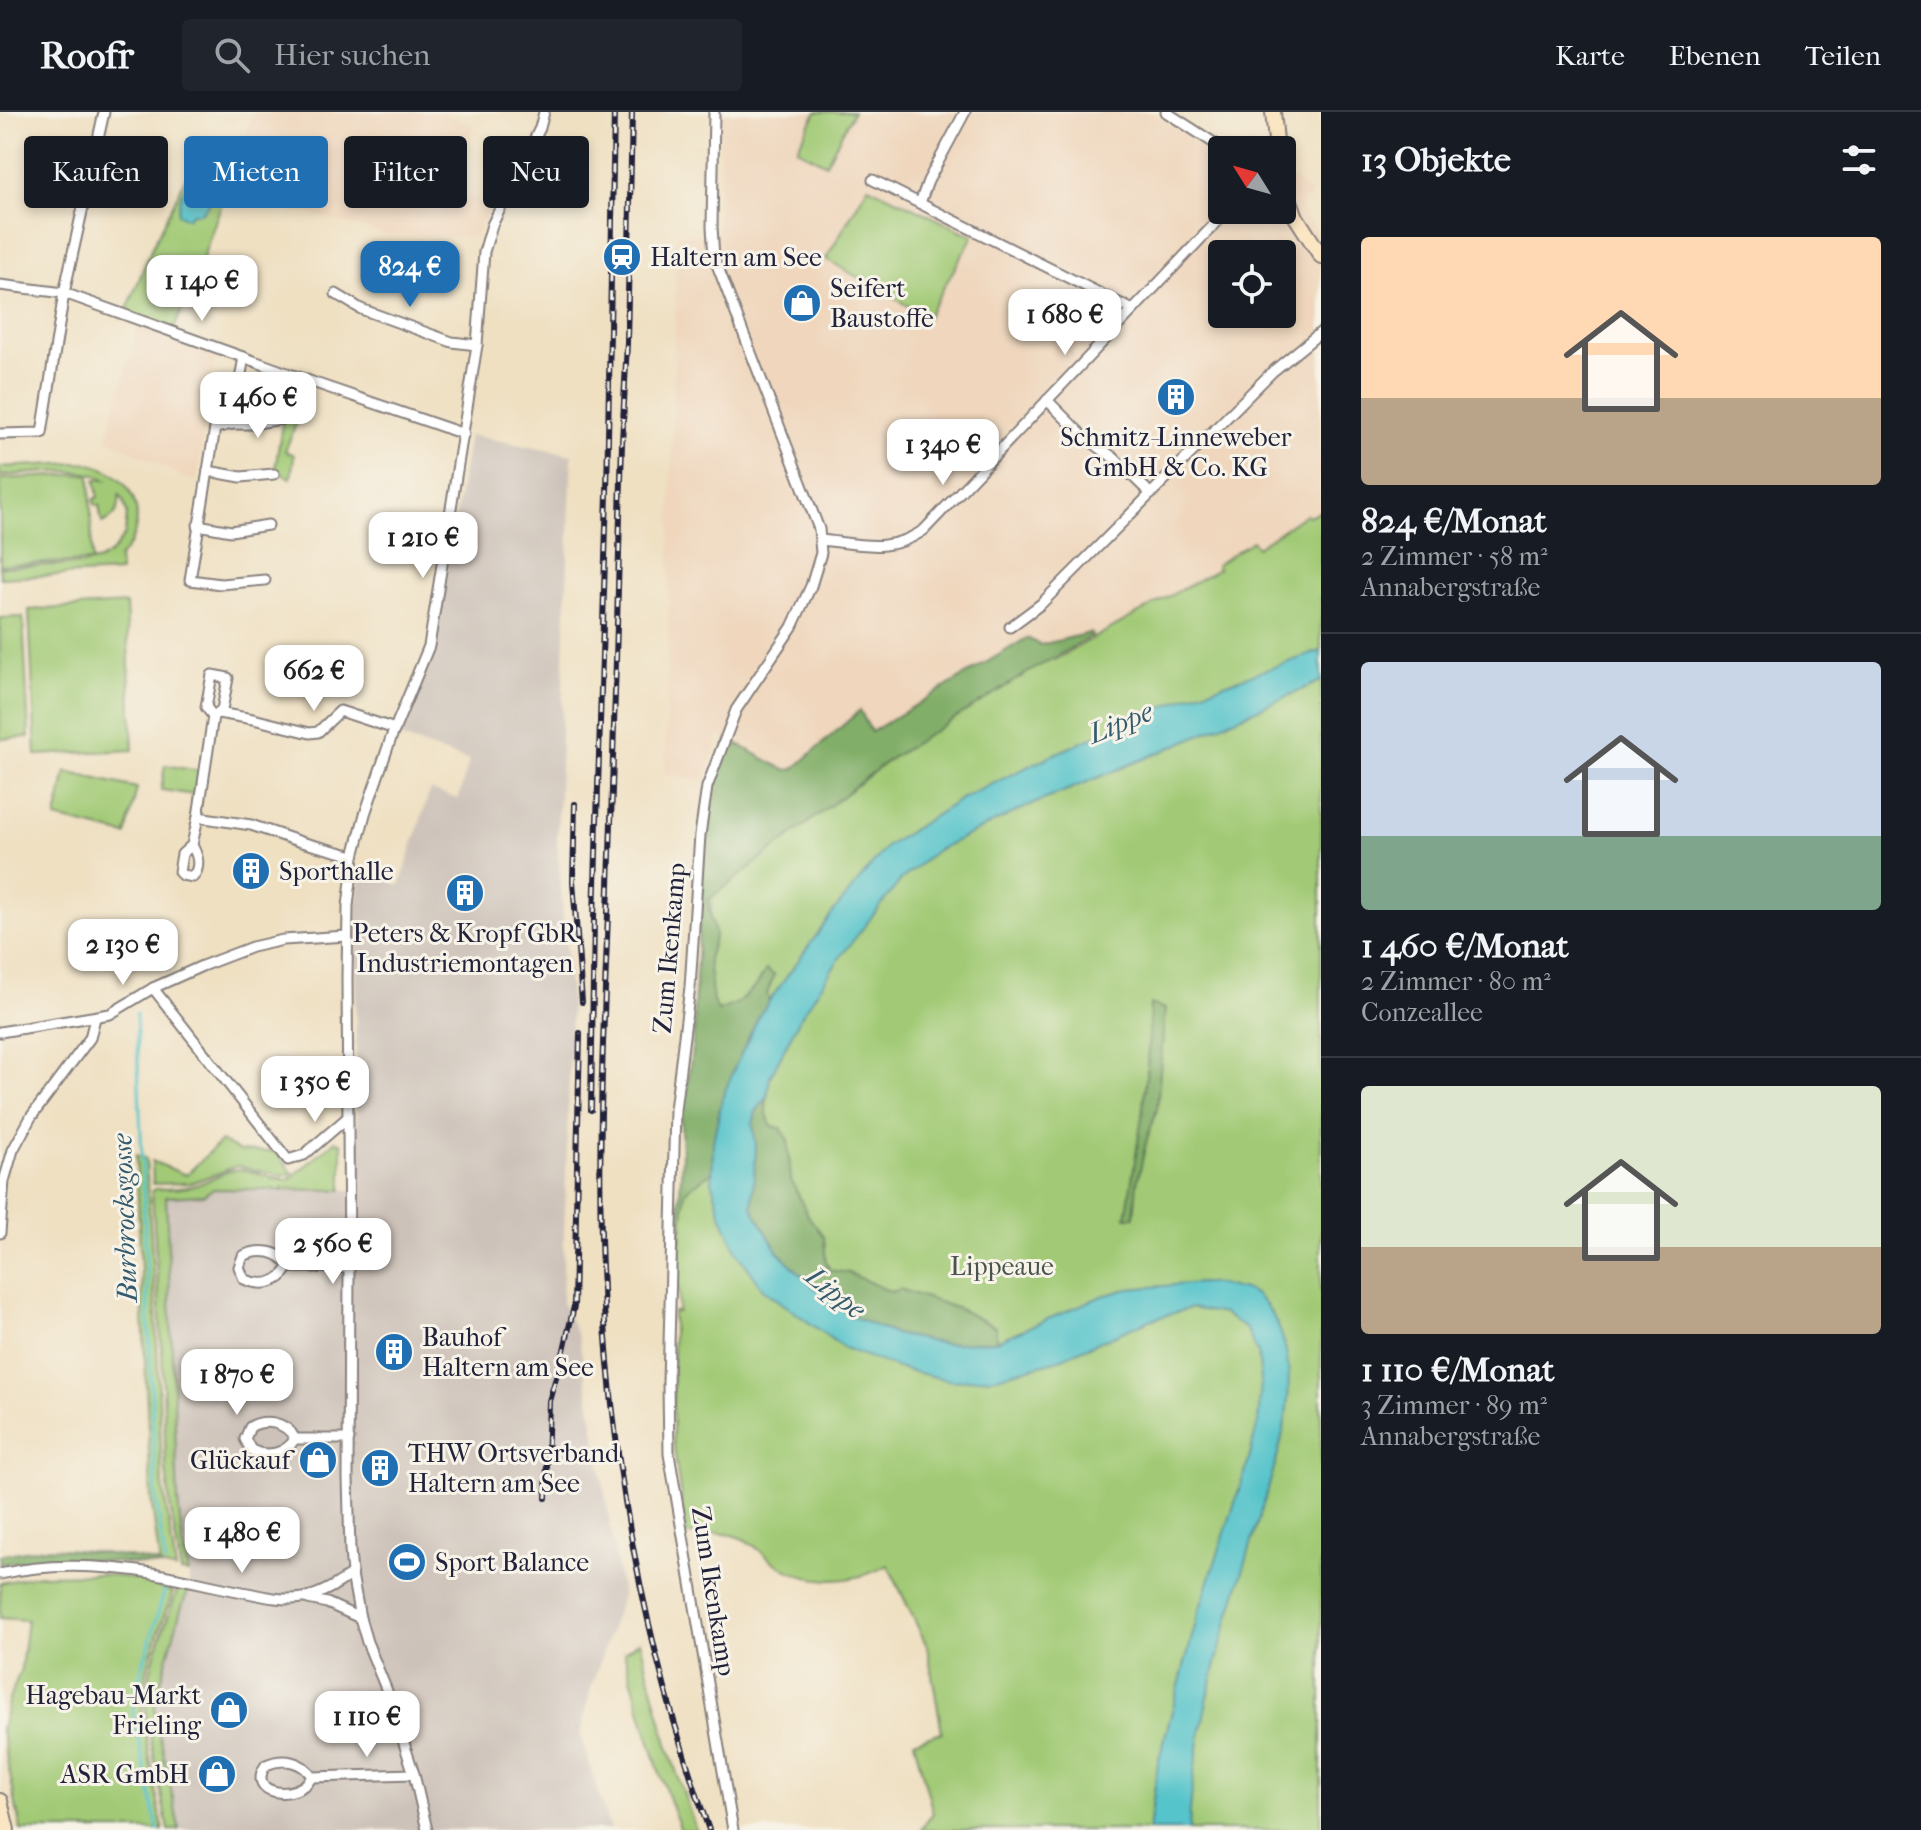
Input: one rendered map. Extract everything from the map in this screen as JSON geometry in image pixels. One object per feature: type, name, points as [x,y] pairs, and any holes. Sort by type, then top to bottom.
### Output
[{"type":"main road","points":[[1273,112],[1276,136]]},
{"type":"main road","points":[[1296,217],[1321,256]]},
{"type":"main road","points":[[0,1801],[7,1830]]},
{"type":"street","points":[[0,434],[42,433],[64,293],[104,112]]},
{"type":"street","points":[[427,1830],[414,1774],[360,1618],[352,1574],[349,1535],[347,936],[354,856],[365,814],[429,646],[477,345],[484,252],[492,225],[540,128],[544,112]]},
{"type":"street","name":"Zum Ikenkamp","points":[[714,112],[714,257],[778,419],[821,540],[821,553],[811,586],[792,627],[736,710],[707,787],[700,835],[690,987],[675,1110],[669,1454],[733,1830]]},
{"type":"street","points":[[920,203],[928,181],[965,112]]},
{"type":"street","points":[[1166,112],[1208,139]]},
{"type":"street","points":[[873,180],[1133,310]]},
{"type":"street","points":[[821,540],[894,545],[911,540],[924,530],[1215,224]]},
{"type":"street","points":[[0,285],[64,293],[464,434]]},
{"type":"street","points":[[336,294],[361,309],[452,342],[477,345]]},
{"type":"street","points":[[1010,627],[1041,604],[1272,372],[1321,332]]},
{"type":"street","points":[[232,424],[244,357]]},
{"type":"street","points":[[1047,400],[1082,435],[1114,458],[1151,494]]},
{"type":"street","points":[[265,580],[221,584],[190,580],[215,428],[282,419]]},
{"type":"street","points":[[208,471],[241,477],[274,474]]},
{"type":"street","points":[[198,525],[231,531],[268,525]]},
{"type":"street","points":[[192,845],[216,715],[253,719],[310,733],[318,732],[340,711],[395,729]]},
{"type":"street","points":[[198,817],[251,825],[354,856]]},
{"type":"street","points":[[0,1032],[110,1014],[153,988],[252,947],[283,940],[347,936]]},
{"type":"street","points":[[153,988],[288,1160],[304,1155],[347,1118]]},
{"type":"street","points":[[0,1233],[4,1181],[13,1150],[31,1117],[90,1038],[95,1018]]},
{"type":"street","points":[[254,1252],[277,1254],[285,1259],[289,1267],[284,1276],[275,1282],[253,1283],[241,1276],[239,1267],[243,1256],[254,1252]]},
{"type":"street","points":[[289,1267],[349,1268]]},
{"type":"street","points":[[295,1439],[283,1425],[260,1423],[250,1427],[245,1439],[251,1450],[259,1454],[283,1452],[295,1439],[349,1439]]},
{"type":"street","points":[[0,1574],[47,1567],[121,1569],[283,1599],[305,1598],[327,1603],[360,1618]]},
{"type":"street","points":[[305,1598],[328,1589],[352,1574]]},
{"type":"street","points":[[312,1777],[306,1768],[296,1762],[274,1761],[263,1768],[261,1776],[269,1790],[292,1792],[303,1788],[312,1777],[414,1774]]},
{"type":"shaded area","points":[[253,112],[447,112],[446,115],[475,126],[473,131],[484,136],[473,133],[467,146],[467,136],[344,136],[344,208],[467,208],[467,195],[483,202],[483,208],[490,208],[476,237],[387,235],[298,210],[295,213],[281,208],[328,208],[328,136],[245,136]]},
{"type":"shaded area","points":[[720,112],[816,112],[797,149],[826,164],[853,112],[1152,112],[1208,150],[1208,224],[1296,224],[1296,181],[1312,194],[1301,204],[1305,216],[1321,239],[1321,511],[1225,580],[1056,664],[1052,658],[1091,636],[1040,645],[1027,638],[870,733],[860,710],[794,769],[785,770],[719,735],[704,780],[665,774],[677,235],[718,235]]},
{"type":"shaded area","points":[[138,325],[216,353],[196,481],[107,438]]},
{"type":"shaded area","points":[[469,435],[572,455],[557,841],[571,1009],[562,1302],[579,1338],[622,1596],[591,1688],[580,1735],[610,1830],[178,1830],[155,1712],[189,1589],[178,1502],[166,1196],[202,1195],[213,1189],[357,1190],[355,915],[362,867],[400,886],[430,790],[458,799],[469,761],[399,737],[434,644]]},
{"type":"green space","points":[[816,112],[853,112],[826,164],[797,149]]},
{"type":"green space","points":[[184,181],[184,208],[220,208],[173,331],[125,315],[151,250]]},
{"type":"green space","points":[[868,186],[973,236],[927,317],[826,259]]},
{"type":"green space","points":[[283,417],[298,419],[285,451],[294,455],[291,478],[275,471]]},
{"type":"green space","points":[[78,463],[112,472],[132,496],[136,527],[130,543],[119,558],[120,572],[0,578],[0,567],[83,564],[100,560],[112,552],[125,534],[127,514],[119,493],[116,512],[102,523],[99,505],[95,505],[94,499],[98,497],[95,480],[106,480],[96,475],[40,472],[0,476],[0,467]]},
{"type":"green space","points":[[90,474],[92,561],[0,565],[0,479]]},
{"type":"green space","name":"Lippeaue","points":[[1321,511],[1321,1830],[921,1830],[933,1813],[914,1741],[942,1732],[927,1646],[888,1565],[847,1579],[818,1579],[790,1571],[741,1538],[721,1534],[686,1535],[673,1441],[673,1312],[678,1312],[710,898],[890,759],[977,703],[1052,658],[1054,660],[1218,569],[1216,565],[1252,541],[1257,547],[1306,514]]},
{"type":"green space","points":[[126,604],[133,750],[36,755],[29,610]]},
{"type":"green space","points":[[23,617],[29,737],[0,739],[0,618]]},
{"type":"green space","points":[[1090,633],[1092,636],[890,759],[707,901],[715,935],[708,959],[713,1002],[718,1011],[738,1003],[757,985],[766,970],[774,975],[767,994],[769,1001],[750,1034],[725,1092],[715,1138],[712,1172],[685,1191],[678,1283],[674,1288],[682,1158],[681,1118],[695,1024],[702,875],[711,792],[728,739],[785,770],[794,769],[860,710],[871,732],[1027,638],[1040,645]]},
{"type":"green space","points":[[165,765],[199,771],[195,795],[161,790]]},
{"type":"green space","points":[[66,772],[137,788],[126,835],[56,818]]},
{"type":"green space","points":[[1150,1004],[1165,1009],[1157,1109],[1137,1183],[1134,1217],[1126,1217],[1142,1117]]},
{"type":"green space","points":[[767,1098],[766,1111],[771,1126],[781,1128],[788,1140],[791,1180],[809,1217],[824,1237],[826,1262],[830,1270],[849,1273],[891,1292],[900,1289],[959,1309],[996,1327],[996,1341],[945,1344],[894,1334],[849,1315],[777,1251],[752,1207],[756,1146],[752,1124],[756,1111]]},
{"type":"green space","points":[[221,1141],[239,1151],[276,1152],[293,1174],[279,1175],[237,1166],[191,1183],[153,1184],[152,1161],[186,1175]]},
{"type":"green space","points":[[335,1141],[342,1144],[342,1190],[213,1189],[203,1195],[166,1197],[178,1502],[189,1573],[181,1572],[166,1469],[152,1192],[155,1189],[193,1186],[235,1170],[290,1179]]},
{"type":"green space","points":[[136,1155],[146,1159],[162,1479],[176,1570],[160,1566],[151,1498]]},
{"type":"green space","points":[[44,1548],[116,1555],[159,1563],[160,1566],[82,1559],[38,1559],[0,1564],[0,1555]]},
{"type":"green space","points":[[101,1574],[162,1583],[160,1588],[173,1592],[152,1652],[142,1699],[142,1715],[163,1830],[21,1830],[1,1730],[21,1669],[27,1620],[0,1618],[0,1583],[39,1575]]},
{"type":"green space","points":[[179,1586],[189,1589],[155,1703],[179,1828],[168,1830],[146,1714],[146,1698],[156,1649]]},
{"type":"green space","points":[[640,1641],[667,1744],[696,1830],[681,1830],[643,1720],[624,1652]]},
{"type":"water","points":[[183,191],[184,208],[205,208],[201,213],[192,213],[188,218],[178,214]]},
{"type":"water","points":[[1321,651],[1321,681],[1026,807],[937,850],[901,880],[841,956],[800,1018],[770,1077],[767,1098],[756,1111],[753,1124],[756,1146],[752,1207],[777,1251],[849,1315],[894,1334],[945,1344],[996,1341],[1102,1296],[1128,1289],[1199,1283],[1249,1291],[1262,1301],[1273,1317],[1284,1343],[1288,1368],[1285,1420],[1273,1473],[1211,1684],[1196,1758],[1189,1830],[1149,1830],[1158,1763],[1199,1611],[1248,1463],[1258,1423],[1261,1381],[1258,1353],[1246,1329],[1224,1314],[1191,1308],[1150,1320],[1055,1361],[997,1377],[952,1381],[898,1368],[844,1348],[763,1289],[737,1252],[722,1217],[712,1184],[713,1142],[722,1099],[760,1014],[831,915],[887,846],[961,799],[1050,756],[1189,696]]},
{"type":"waterway","name":"Burbrocksgosse","points":[[136,1014],[156,1500],[165,1563]]},
{"type":"waterway","name":"Burbrocksgosse","points":[[158,1830],[133,1713],[134,1696],[165,1589]]},
{"type":"railway","points":[[591,1110],[614,112]]},
{"type":"railway","points":[[632,112],[601,1105],[604,1313],[619,1463],[646,1612],[685,1758],[709,1830]]},
{"type":"railway","points":[[575,804],[573,881],[582,1002]]},
{"type":"railway","points":[[546,1498],[549,1401],[574,1306],[580,1033]]},
{"type":"place","name":"Haltern am See","points":[[622,257]]},
{"type":"place","name":"Seifert Baustoffe","points":[[802,303]]},
{"type":"place","name":"Schmitz-Linneweber GmbH & Co. KG","points":[[1176,397]]},
{"type":"place","name":"Sporthalle","points":[[251,871]]},
{"type":"place","name":"Peters & Kropf GbR Industriemontagen","points":[[465,893]]},
{"type":"place","name":"Bauhof Haltern am See","points":[[394,1352]]},
{"type":"place","name":"Glückauf","points":[[318,1460]]},
{"type":"place","name":"THW Ortsverband Haltern am See","points":[[380,1468]]},
{"type":"place","name":"Sport Balance","points":[[407,1562]]},
{"type":"place","name":"Hagebau-Markt Frieling","points":[[229,1710]]},
{"type":"place","name":"ASR GmbH","points":[[217,1774]]},
{"type":"water label","name":"Lippe","points":[[1120,722]]},
{"type":"water label","name":"Lippe","points":[[836,1292]]}]
